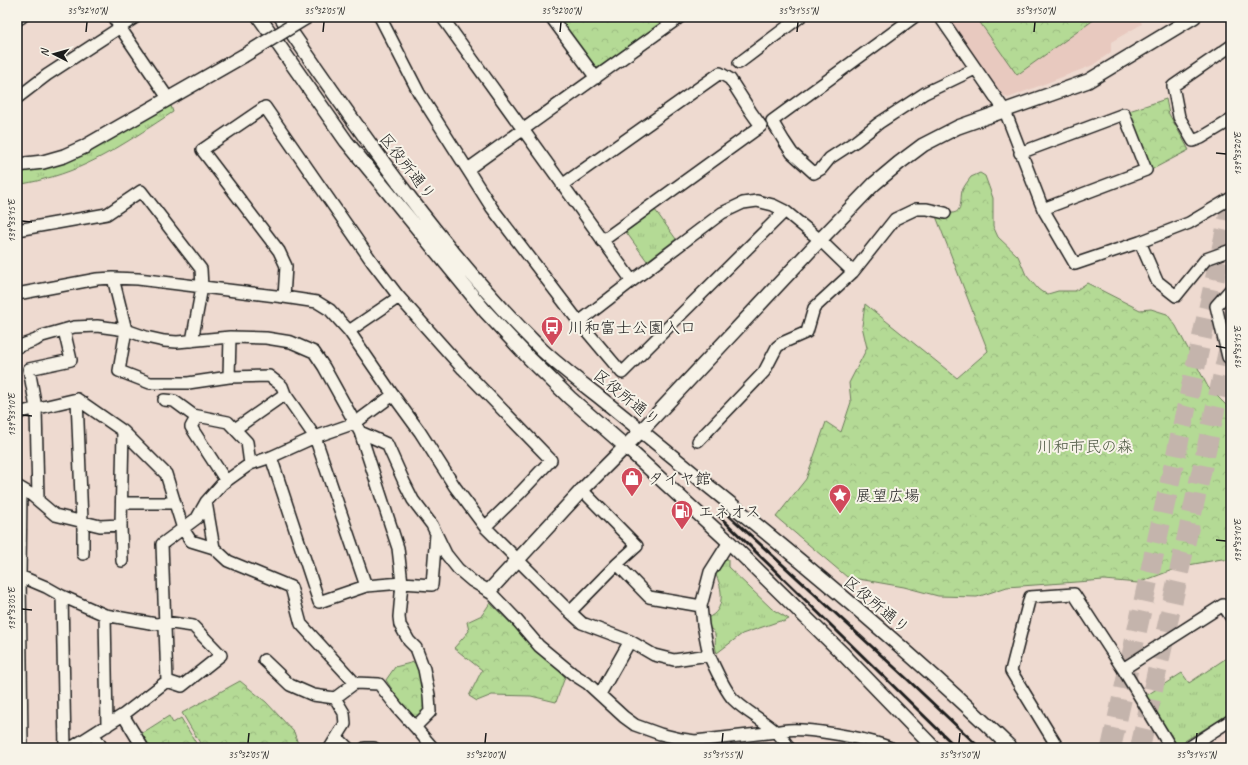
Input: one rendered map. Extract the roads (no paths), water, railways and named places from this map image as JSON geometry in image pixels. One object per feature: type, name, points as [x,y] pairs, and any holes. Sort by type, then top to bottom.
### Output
[{"type":"street","points":[[17,20],[22,17]]},
{"type":"street","points":[[113,17],[168,98]]},
{"type":"street","points":[[17,98],[47,75],[136,17]]},
{"type":"street","name":"区役所通り","points":[[259,17],[346,141],[485,311],[529,358],[570,398],[626,447],[728,542],[844,655],[934,748]]},
{"type":"street","name":"区役所通り","points":[[281,17],[367,142],[458,259],[499,306],[544,352],[730,502],[891,637],[975,713],[1011,748]]},
{"type":"street","points":[[17,165],[43,162],[64,156],[84,146],[243,56],[307,17]]},
{"type":"street","points":[[380,17],[419,93],[492,208],[579,322],[622,373],[785,211]]},
{"type":"street","points":[[442,17],[562,186],[632,280]]},
{"type":"street","points":[[551,17],[596,78]]},
{"type":"street","points":[[468,169],[680,17]]},
{"type":"street","points":[[739,62],[800,17]]},
{"type":"street","points":[[914,17],[772,121],[792,153],[814,172],[821,169],[830,158],[892,114],[925,93],[975,69]]},
{"type":"street","points":[[940,17],[1004,111],[1043,209],[1075,264],[1140,242],[1189,223],[1231,198]]},
{"type":"street","points":[[489,591],[582,490],[626,447],[820,240],[874,184],[899,163],[923,146],[958,127],[1088,81],[1194,17]]},
{"type":"street","points":[[1231,46],[1173,86],[1178,117],[1193,141],[1201,138],[1231,120]]},
{"type":"street","points":[[562,186],[720,73],[730,79],[761,126],[602,241]]},
{"type":"street","points":[[284,297],[286,266],[279,251],[202,150],[265,107],[373,263],[399,297],[463,369],[551,460],[485,527]]},
{"type":"street","points":[[1020,153],[1124,114],[1146,170],[1043,209]]},
{"type":"street","points":[[17,230],[107,214],[141,191],[201,269],[202,287],[192,341]]},
{"type":"street","points":[[579,322],[632,280],[722,213],[743,203],[757,201],[773,205],[785,211],[820,240],[853,272]]},
{"type":"street","points":[[698,441],[764,372],[777,347],[782,343],[807,332],[814,308],[853,272],[896,219],[916,209],[927,209],[945,213]]},
{"type":"street","points":[[1140,242],[1157,281],[1176,296],[1206,258],[1231,250]]},
{"type":"street","points":[[113,278],[126,330],[119,371],[150,383],[188,383],[229,377],[269,376],[282,386],[285,394],[315,437],[366,586]]},
{"type":"street","points":[[17,294],[97,279],[113,278],[138,279],[317,302],[330,310],[349,331],[420,432],[455,487],[485,527],[582,623],[630,641],[654,655],[674,660],[709,655]]},
{"type":"street","points":[[1231,289],[1216,306],[1228,357],[1231,359]]},
{"type":"street","points":[[349,331],[399,297]]},
{"type":"street","points":[[17,347],[36,340],[42,336],[82,326],[112,327],[164,341],[192,341],[230,337],[266,338],[291,342],[314,352],[358,428],[398,548],[402,583],[399,617],[400,625],[409,641],[416,648],[424,669],[429,695],[430,712],[415,727]]},
{"type":"street","points":[[38,499],[36,408],[29,369],[71,360],[64,330]]},
{"type":"street","points":[[229,377],[230,337]]},
{"type":"street","points":[[235,429],[285,394]]},
{"type":"street","points":[[167,681],[162,544],[197,518],[206,502],[226,481],[250,464],[271,457],[315,437],[358,428],[393,395]]},
{"type":"street","points":[[77,399],[83,554]]},
{"type":"street","points":[[17,413],[77,399],[123,431],[166,474],[183,529],[191,540],[214,548],[228,561],[291,588],[300,624],[355,683]]},
{"type":"street","points":[[164,400],[174,401],[193,415],[228,422],[247,442],[250,464]]},
{"type":"street","points":[[197,416],[191,427],[226,481]]},
{"type":"street","points":[[358,428],[387,444],[404,484],[413,500],[429,521],[446,554],[458,569],[472,581],[489,591],[539,646],[573,674],[587,683],[611,706],[635,725],[681,739],[695,741],[776,732],[783,729],[803,730],[853,737],[882,744],[891,748]]},
{"type":"street","points":[[122,561],[121,525],[123,431]]},
{"type":"street","points":[[271,457],[319,602],[366,586],[402,583],[432,584],[436,534]]},
{"type":"street","points":[[21,746],[18,576],[19,488],[38,499],[55,515],[100,526],[121,525]]},
{"type":"street","points":[[570,612],[636,546],[582,490]]},
{"type":"street","points":[[206,502],[214,548]]},
{"type":"street","points":[[122,503],[175,503]]},
{"type":"street","points":[[728,542],[710,572],[701,606],[709,655],[717,673],[732,698],[776,732],[789,748]]},
{"type":"street","points":[[617,564],[649,597],[701,606]]},
{"type":"street","points":[[18,576],[46,587],[62,596],[105,615],[156,624],[165,622],[193,626],[221,655],[182,686],[167,681]]},
{"type":"street","points":[[1058,748],[1010,671],[1030,597],[1074,594],[1123,669],[1170,748]]},
{"type":"street","points":[[62,596],[65,748]]},
{"type":"street","points":[[1123,669],[1223,605],[1231,617]]},
{"type":"street","points":[[105,615],[107,726]]},
{"type":"street","points":[[600,694],[630,641]]},
{"type":"street","points":[[264,660],[290,685],[313,695],[335,698],[355,683],[379,684],[397,708],[433,748]]},
{"type":"street","points":[[72,748],[123,715],[167,681]]},
{"type":"street","points":[[330,748],[345,724],[344,713],[335,698]]},
{"type":"street","points":[[123,715],[143,748]]},
{"type":"street","points":[[1188,748],[1231,720]]},
{"type":"street","points":[[94,735],[102,748]]},
{"type":"street","points":[[337,737],[348,748]]},
{"type":"street","points":[[365,748],[374,748]]},
{"type":"tunnel","points":[[1111,748],[1231,206]]},
{"type":"tunnel","points":[[1140,748],[1231,338]]},
{"type":"railway","points":[[723,510],[980,748]]},
{"type":"railway","points":[[718,515],[957,748]]},
{"type":"place","name":"川和富士公園入口","points":[[552,346]]},
{"type":"place","name":"タイヤ館","points":[[632,498]]},
{"type":"place","name":"展望広場","points":[[840,514]]},
{"type":"place","name":"エネオス","points":[[682,530]]},
{"type":"park label","name":"川和市民の森","points":[[1085,446]]}]
